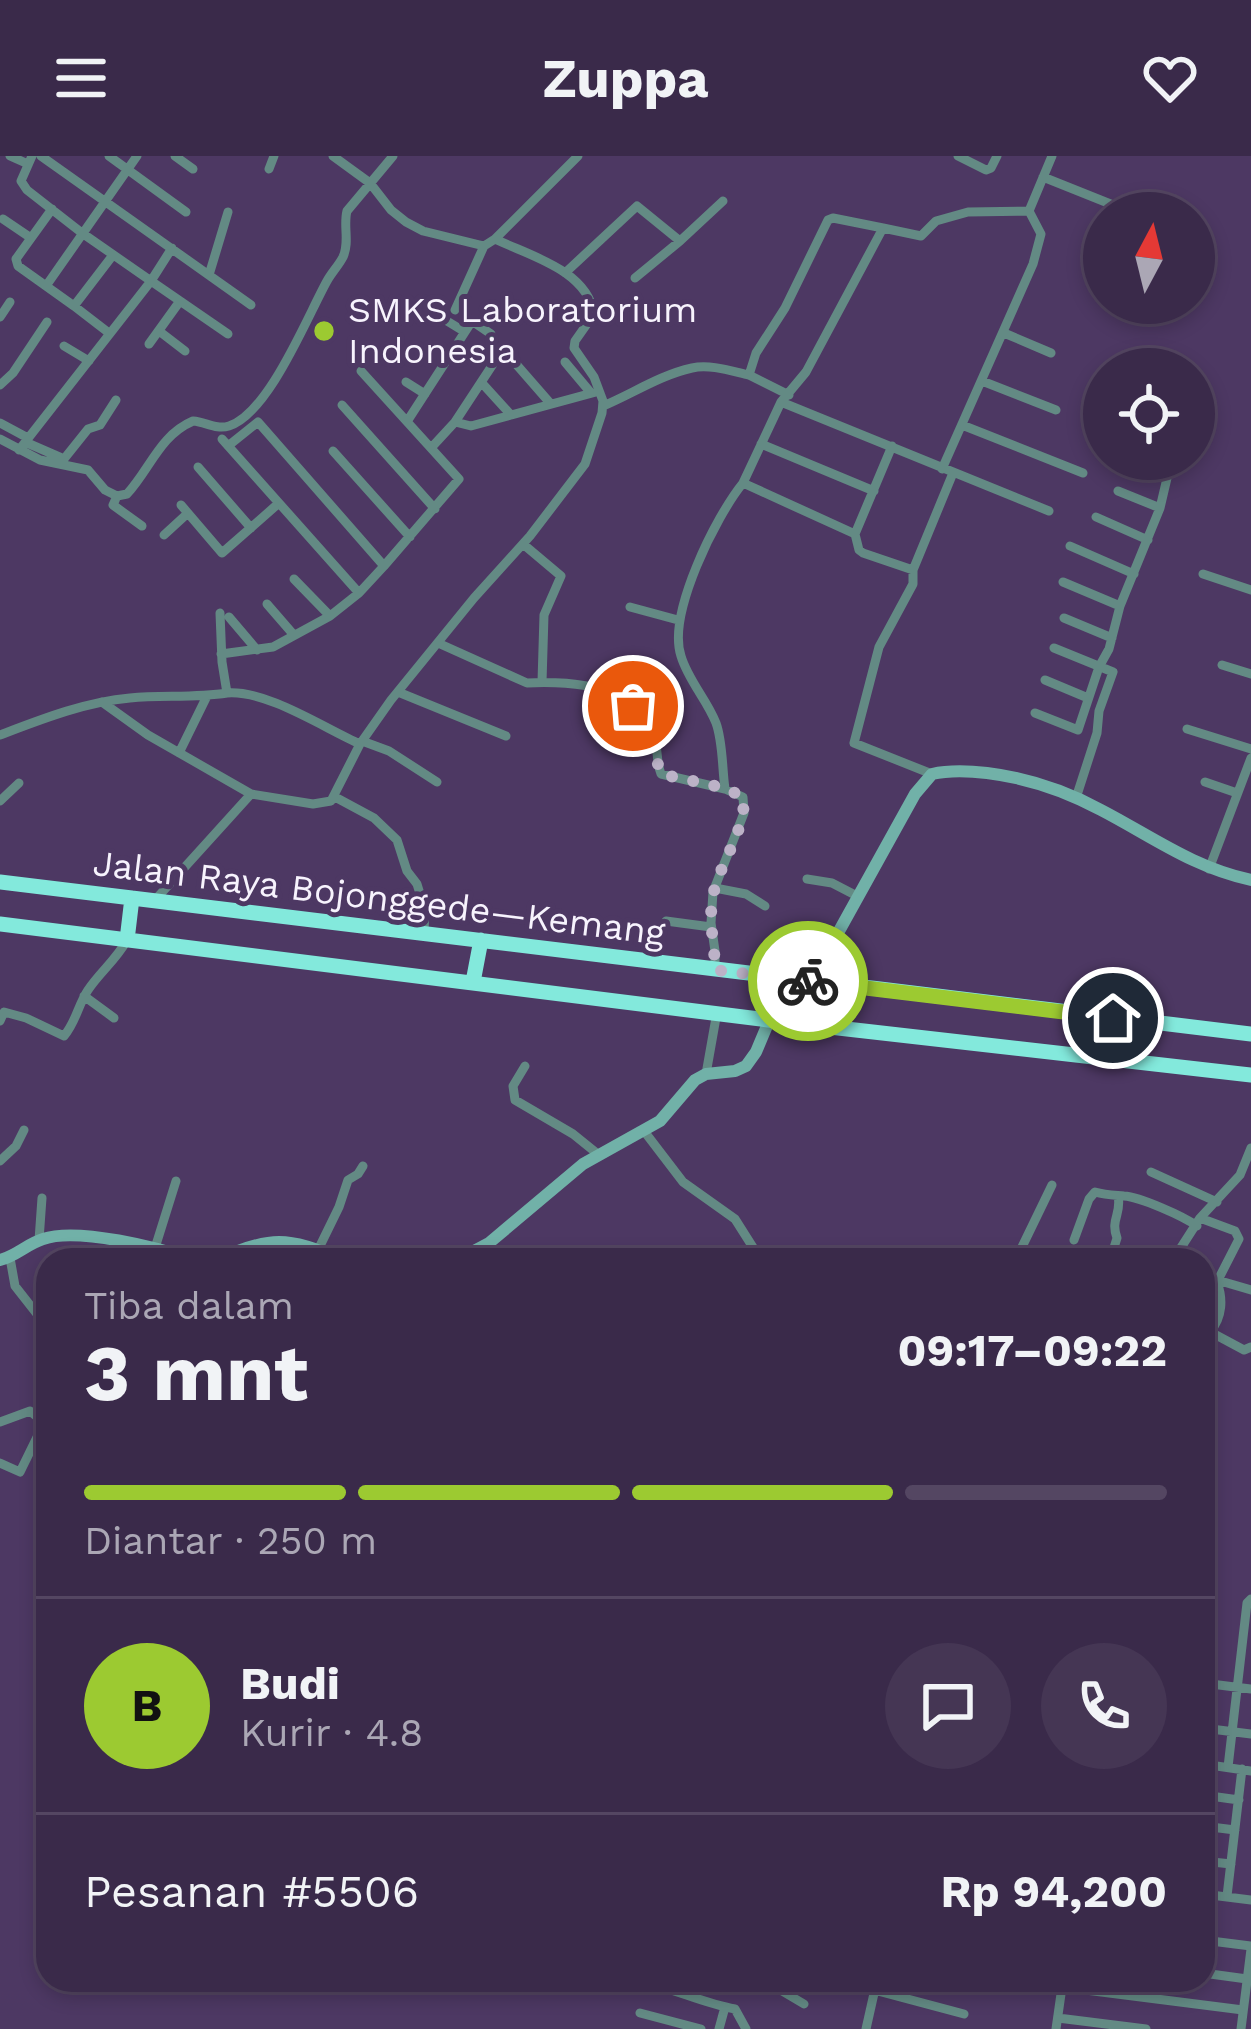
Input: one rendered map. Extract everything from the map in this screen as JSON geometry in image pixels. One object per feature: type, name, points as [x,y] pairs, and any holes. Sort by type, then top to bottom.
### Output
[{"type":"highway","name":"Jalan Raya Bojonggede—Kemang","points":[[0,882],[1251,1034]]},
{"type":"highway","points":[[127,940],[132,898]]},
{"type":"highway","name":"Jalan Raya Bojonggede—Kemang","points":[[0,924],[1251,1075]]},
{"type":"highway","points":[[473,982],[481,940]]},
{"type":"street","points":[[10,156],[34,158],[105,201],[251,305]]},
{"type":"street","points":[[109,156],[186,212]]},
{"type":"street","points":[[46,286],[137,156]]},
{"type":"street","points":[[175,156],[193,169]]},
{"type":"street","points":[[269,169],[274,156]]},
{"type":"street","points":[[333,156],[370,183],[406,222],[484,246]]},
{"type":"street","points":[[0,423],[40,460],[88,470],[104,490],[118,496],[128,494],[176,429],[193,421],[216,428],[242,420],[300,335],[341,261],[346,245],[345,213],[393,156]]},
{"type":"street","points":[[454,310],[484,246],[578,156]]},
{"type":"street","points":[[958,156],[986,170],[997,156]]},
{"type":"street","points":[[1052,156],[1029,212],[1041,234],[1033,264],[962,425],[913,571],[913,584],[879,647],[854,742],[932,774],[1011,777],[1076,798],[1209,869],[1251,880]]},
{"type":"street","points":[[34,158],[22,176],[23,185],[82,233],[228,334]]},
{"type":"street","points":[[1042,177],[1083,193]]},
{"type":"street","points":[[635,278],[723,201]]},
{"type":"street","points":[[565,273],[637,206],[680,241]]},
{"type":"street","points":[[52,209],[16,259],[18,266],[109,333]]},
{"type":"street","points":[[209,275],[228,212]]},
{"type":"street","points":[[749,375],[755,353],[784,308],[828,220],[921,236],[936,221],[968,212],[1029,212]]},
{"type":"street","points":[[3,219],[31,238]]},
{"type":"street","points":[[725,788],[718,729],[682,661],[678,620],[705,548],[883,228]]},
{"type":"street","points":[[102,702],[251,794],[313,804],[335,797],[361,742],[398,692],[581,471],[603,406],[595,376],[574,348],[592,319],[594,308],[588,295],[565,273],[496,239]]},
{"type":"street","points":[[24,444],[172,248]]},
{"type":"street","points":[[74,306],[113,255]]},
{"type":"street","points":[[149,344],[180,301]]},
{"type":"street","points":[[0,316],[10,302]]},
{"type":"street","points":[[447,321],[465,332]]},
{"type":"street","points":[[0,385],[47,322]]},
{"type":"street","points":[[408,420],[472,322],[491,334]]},
{"type":"street","points":[[159,331],[185,351]]},
{"type":"street","points":[[1004,333],[1052,352]]},
{"type":"street","points":[[64,346],[89,361]]},
{"type":"street","points":[[427,352],[445,364]]},
{"type":"street","points":[[509,356],[550,403]]},
{"type":"street","points":[[431,448],[495,361]]},
{"type":"street","points":[[454,422],[471,426],[593,392],[565,362]]},
{"type":"street","points":[[603,406],[692,368],[749,375],[785,399],[1049,511]]},
{"type":"street","points":[[221,654],[274,646],[330,616],[384,566],[458,479],[361,371]]},
{"type":"street","points":[[982,381],[1056,410]]},
{"type":"street","points":[[406,382],[425,394]]},
{"type":"street","points":[[481,382],[511,415]]},
{"type":"street","points":[[0,439],[64,459],[88,429],[100,425],[116,400]]},
{"type":"street","points":[[342,405],[435,509]]},
{"type":"street","points":[[358,592],[225,442],[258,422],[384,566]]},
{"type":"street","points":[[962,425],[1083,473]]},
{"type":"street","points":[[761,444],[874,491]]},
{"type":"street","points":[[892,446],[855,534],[859,550],[913,571]]},
{"type":"street","points":[[333,452],[410,537]]},
{"type":"street","points":[[198,467],[251,528]]},
{"type":"street","points":[[1035,713],[1078,730],[1167,480]]},
{"type":"street","points":[[743,483],[855,534]]},
{"type":"street","points":[[1118,491],[1160,508]]},
{"type":"street","points":[[118,496],[113,505],[142,526]]},
{"type":"street","points":[[164,535],[185,509],[222,553],[279,503]]},
{"type":"street","points":[[1096,517],[1148,540]]},
{"type":"street","points":[[523,544],[561,576],[544,615],[542,682]]},
{"type":"street","points":[[1070,546],[1134,574]]},
{"type":"street","points":[[1204,574],[1251,590]]},
{"type":"street","points":[[294,578],[330,616]]},
{"type":"street","points":[[1064,582],[1120,606]]},
{"type":"street","points":[[267,604],[293,634]]},
{"type":"street","points":[[630,607],[678,620]]},
{"type":"street","points":[[227,693],[221,654],[225,615],[257,650]]},
{"type":"street","points":[[1064,618],[1112,638]]},
{"type":"street","points":[[438,643],[527,683],[619,694],[649,724],[659,770],[743,797],[745,805],[715,888],[711,927],[715,970]]},
{"type":"street","points":[[1054,648],[1113,672],[1076,798]]},
{"type":"street","points":[[1222,665],[1251,674]]},
{"type":"street","points":[[1045,680],[1088,698]]},
{"type":"street","points":[[0,735],[102,702],[241,692],[389,751],[437,782]]},
{"type":"street","points":[[398,692],[506,736]]},
{"type":"street","points":[[179,753],[207,696]]},
{"type":"street","points":[[1187,729],[1251,749]]},
{"type":"street","points":[[1209,869],[1251,758]]},
{"type":"street","points":[[481,1248],[583,1165],[660,1120],[706,1074],[746,1066],[779,995],[792,980],[823,960],[915,794],[932,774]]},
{"type":"street","points":[[1204,782],[1237,793]]},
{"type":"street","points":[[0,801],[19,783]]},
{"type":"street","points":[[155,900],[251,794]]},
{"type":"street","points":[[335,797],[374,818],[397,840],[425,910],[424,932]]},
{"type":"street","points":[[807,879],[832,883],[859,897]]},
{"type":"street","points":[[715,888],[746,894],[765,906]]},
{"type":"street","points":[[665,921],[711,927]]},
{"type":"street","points":[[1,1015],[26,1018],[64,1036],[84,995],[127,940]]},
{"type":"street","points":[[84,995],[114,1018]]},
{"type":"street","points":[[706,1074],[717,1012]]},
{"type":"street","points":[[525,1066],[513,1086],[514,1100],[573,1134],[598,1155]]},
{"type":"street","points":[[0,1162],[24,1130]]},
{"type":"street","points":[[644,1131],[676,1176],[735,1219],[753,1248]]},
{"type":"street","points":[[1180,1248],[1248,1166],[1251,1148]]},
{"type":"street","points":[[325,1248],[348,1180],[363,1166]]},
{"type":"street","points":[[1151,1172],[1216,1202]]},
{"type":"street","points":[[36,1313],[15,1286],[5,1259],[38,1240],[58,1237],[154,1248],[176,1181]]},
{"type":"street","points":[[1022,1248],[1052,1185]]},
{"type":"street","points":[[1074,1240],[1092,1193],[1131,1197],[1239,1234],[1217,1280],[1222,1293],[1215,1324]]},
{"type":"street","points":[[1114,1248],[1118,1196]]},
{"type":"street","points":[[38,1240],[42,1198]]},
{"type":"street","points":[[244,1248],[268,1241],[298,1248]]},
{"type":"street","points":[[1217,1280],[1251,1291]]},
{"type":"street","points":[[1215,1334],[1244,1349],[1251,1347]]},
{"type":"street","points":[[0,1422],[27,1411],[36,1415]]},
{"type":"street","points":[[0,1463],[20,1472],[36,1442]]},
{"type":"street","points":[[1228,1767],[1251,1599]]},
{"type":"street","points":[[1215,1685],[1251,1689]]},
{"type":"street","points":[[1215,1729],[1251,1734]]},
{"type":"street","points":[[1215,1765],[1246,1770],[1227,1897]]},
{"type":"street","points":[[1215,1797],[1239,1800]]},
{"type":"street","points":[[1215,1828],[1235,1830]]},
{"type":"street","points":[[1215,1862],[1231,1864]]},
{"type":"street","points":[[1215,1896],[1251,1900]]},
{"type":"street","points":[[1105,1992],[1244,2021],[1251,1948],[1215,1942]]},
{"type":"street","points":[[1215,1975],[1247,1979]]},
{"type":"street","points":[[677,1992],[730,2008],[746,2029]]},
{"type":"street","points":[[719,2029],[736,1992]]},
{"type":"street","points":[[784,1992],[804,2004]]},
{"type":"street","points":[[866,2029],[874,1992]]},
{"type":"street","points":[[897,1992],[964,2014]]},
{"type":"street","points":[[1061,1992],[1057,2023],[1146,2029]]},
{"type":"street","points":[[640,2013],[701,2029]]},
{"type":"way so far","points":[[633,706],[654,736],[661,774],[725,788],[743,797],[744,813],[713,892],[715,970],[808,981]]},
{"type":"place","name":"SMKS Laboratorium Indonesia","points":[[324,331]]},
{"type":"route","points":[[808,981],[1113,1018]]}]
